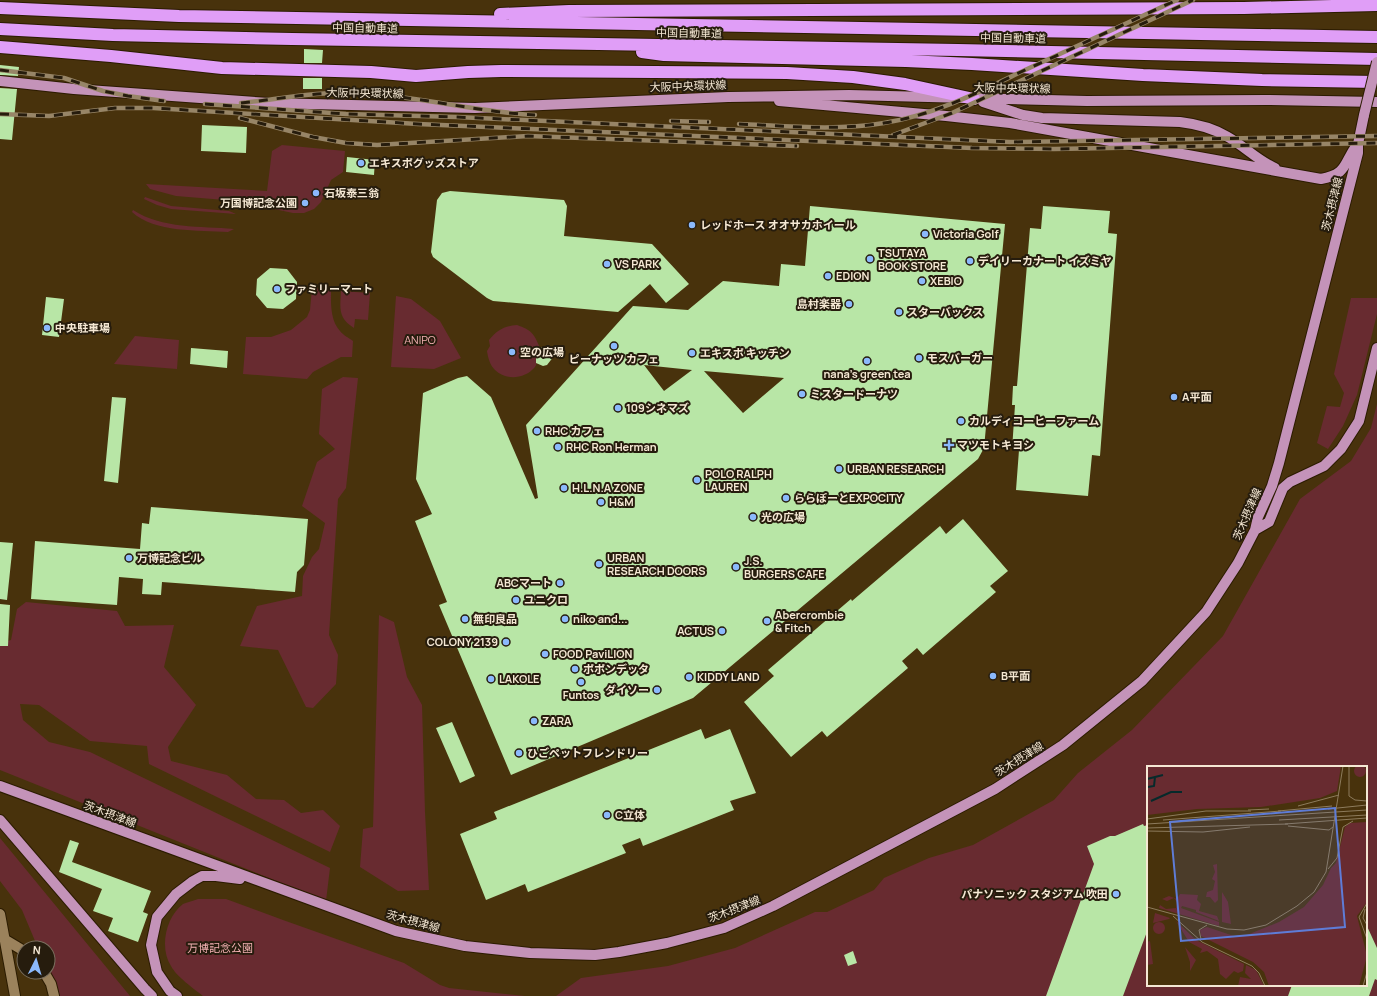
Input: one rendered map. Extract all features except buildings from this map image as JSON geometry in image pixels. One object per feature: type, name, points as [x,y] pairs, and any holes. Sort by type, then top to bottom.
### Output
[{"type":"highway","points":[[363,19],[569,11],[1236,8],[1377,5]]},
{"type":"highway","name":"中国自動車道","points":[[0,8],[179,16],[1377,37]]},
{"type":"highway","name":"中国自動車道","points":[[0,29],[114,35],[1377,59]]},
{"type":"highway","points":[[585,45],[664,55],[921,62],[1143,75],[1262,80],[1377,82]]},
{"type":"highway","points":[[0,47],[111,56],[222,68],[371,72],[416,76],[501,71],[787,73],[881,80],[928,88],[974,99]]},
{"type":"main road","name":"茨木摂津線","points":[[0,786],[396,931],[465,946],[530,952],[596,955],[667,943],[724,928],[773,906],[988,792],[1063,745],[1142,681],[1206,612],[1238,563],[1255,530],[1258,517],[1272,486],[1282,454],[1358,153],[1358,144],[1364,115],[1377,62]]},
{"type":"main road","name":"大阪中央環状線","points":[[0,81],[74,89],[261,102],[475,108],[728,97],[850,95],[1087,101],[1266,100],[1377,102]]},
{"type":"main road","points":[[728,97],[1010,123],[1321,179],[1338,174],[1344,170],[1350,156],[1358,144]]},
{"type":"main road","points":[[974,99],[1023,115],[1042,118],[1180,122],[1205,127],[1228,137],[1266,164],[1287,173]]},
{"type":"main road","points":[[1255,530],[1269,522],[1283,488],[1290,482],[1324,466],[1341,449],[1359,421],[1377,348]]},
{"type":"main road","points":[[0,820],[152,996]]},
{"type":"main road","name":"茨木摂津線","points":[[177,996],[170,991],[157,972],[151,945],[157,917],[176,894],[202,876],[216,876],[258,881]]},
{"type":"street","points":[[0,914],[15,996]]},
{"type":"street","points":[[4,939],[16,946]]},
{"type":"street","points":[[49,980],[54,996]]},
{"type":"green space","points":[[282,145],[345,151],[343,172],[331,180],[321,202],[314,209],[304,213],[293,213],[237,201],[176,196],[150,189],[146,184],[267,191],[272,151]]},
{"type":"green space","points":[[145,197],[171,206],[229,211],[236,214],[171,209],[144,199]]},
{"type":"green space","points":[[133,210],[156,221],[169,224],[234,229],[228,232],[165,227],[152,224],[141,219],[132,212]]},
{"type":"green space","points":[[312,288],[331,290],[334,322],[344,335],[353,341],[352,357],[341,357],[313,372],[307,379],[243,374],[246,337],[271,337],[291,330],[307,317],[310,310]]},
{"type":"green space","points":[[341,291],[370,293],[368,320],[355,319],[354,328],[345,321],[340,308]]},
{"type":"green space","name":"ANIPO","points":[[396,296],[411,299],[440,321],[461,358],[434,369],[391,367]]},
{"type":"green space","points":[[1351,298],[1377,298],[1377,314],[1357,395],[1343,426],[1328,449],[1317,443],[1327,406],[1340,407],[1344,393],[1334,374]]},
{"type":"green space","name":"空の広場","points":[[517,325],[532,333],[536,339],[540,348],[538,349],[536,365],[531,371],[521,376],[504,376],[499,374],[493,368],[490,361],[487,351],[490,346],[489,340],[501,329],[508,326]]},
{"type":"green space","points":[[135,336],[179,340],[177,369],[114,364]]},
{"type":"green space","points":[[343,377],[358,378],[346,488],[338,499],[329,635],[338,655],[336,684],[313,708],[306,707],[278,650],[240,646],[257,606],[302,596],[303,576],[312,557],[319,549],[325,523],[302,506],[317,462],[335,449],[319,434],[322,389]]},
{"type":"green space","points":[[1377,404],[1377,996],[556,996],[581,978],[668,966],[735,948],[815,912],[827,912],[874,890],[884,878],[929,858],[973,845],[1054,800],[1078,773],[1132,730],[1223,636],[1300,499],[1351,461],[1371,428]]},
{"type":"green space","points":[[26,602],[117,611],[125,626],[174,625],[164,667],[196,705],[168,747],[171,761],[227,775],[256,799],[284,800],[301,813],[323,810],[340,826],[330,852],[149,764],[147,746],[90,741],[39,705],[20,704],[23,720],[49,742],[90,752],[330,868],[326,901],[0,770],[0,643],[11,640],[17,609]]},
{"type":"green space","points":[[379,615],[394,622],[407,677],[422,705],[429,890],[398,891],[360,867],[363,829],[373,827]]},
{"type":"green space","points":[[0,838],[130,996],[59,996],[52,980],[56,980],[56,940],[35,940],[22,910],[0,881]]},
{"type":"green space","name":"万博記念公園","points":[[198,899],[226,899],[404,963],[440,985],[449,988],[525,996],[203,996],[173,970],[165,950],[166,933],[172,916],[183,904]]},
{"type":"railway","points":[[739,124],[848,127],[884,123],[939,109],[1177,0]]},
{"type":"railway","points":[[893,135],[952,113],[1193,0]]},
{"type":"railway","points":[[0,70],[64,78],[103,91],[164,101]]},
{"type":"railway","points":[[241,103],[314,94],[359,93],[403,97],[491,111],[535,115]]},
{"type":"railway","points":[[205,104],[346,114],[457,117],[1010,142],[1377,136]]},
{"type":"railway","points":[[0,114],[49,116],[115,108],[153,108],[418,124],[972,148],[1054,149],[1377,143]]},
{"type":"railway","points":[[240,118],[313,137],[346,143],[377,145],[528,136],[797,146]]},
{"type":"railway","points":[[671,121],[709,122]]},
{"type":"place","name":"エキスポグッズストア","points":[[361,163]]},
{"type":"place","name":"石坂泰三翁","points":[[316,193]]},
{"type":"place","name":"万国博記念公園","points":[[305,203]]},
{"type":"place","name":"レッドホース オオサカホイール","points":[[692,225]]},
{"type":"place","name":"Victoria Golf","points":[[925,234]]},
{"type":"place","name":"TSUTAYA BOOK STORE","points":[[870,259]]},
{"type":"place","name":"デイリーカナート イズミヤ","points":[[970,261]]},
{"type":"place","name":"VS PARK","points":[[607,264]]},
{"type":"place","name":"EDION","points":[[828,276]]},
{"type":"place","name":"XEBIO","points":[[922,281]]},
{"type":"place","name":"ファミリーマート","points":[[277,289]]},
{"type":"place","name":"島村楽器","points":[[849,304]]},
{"type":"place","name":"スターバックス","points":[[899,312]]},
{"type":"place","name":"中央駐車場","points":[[47,328]]},
{"type":"place","name":"ピーナッツ カフェ","points":[[614,346]]},
{"type":"place","name":"空の広場","points":[[512,352]]},
{"type":"place","name":"エキスポ キッチン","points":[[692,353]]},
{"type":"place","name":"モスバーガー","points":[[919,358]]},
{"type":"place","name":"nana's green tea","points":[[867,361]]},
{"type":"place","name":"ミスタードーナツ","points":[[802,394]]},
{"type":"place","name":"A平面","points":[[1174,397]]},
{"type":"place","name":"109シネマズ","points":[[618,408]]},
{"type":"place","name":"カルディコーヒーファーム","points":[[961,421]]},
{"type":"place","name":"RHC カフェ","points":[[537,431]]},
{"type":"place","name":"マツモトキヨシ","points":[[949,445]]},
{"type":"place","name":"RHC Ron Herman","points":[[558,447]]},
{"type":"place","name":"URBAN RESEARCH","points":[[839,469]]},
{"type":"place","name":"POLO RALPH LAUREN","points":[[697,480]]},
{"type":"place","name":"H.L.N.A ZONE","points":[[564,488]]},
{"type":"place","name":"ららぽーとEXPOCITY","points":[[786,498]]},
{"type":"place","name":"H&M","points":[[601,502]]},
{"type":"place","name":"光の広場","points":[[753,517]]},
{"type":"place","name":"万博記念ビル","points":[[129,558]]},
{"type":"place","name":"URBAN RESEARCH DOORS","points":[[599,564]]},
{"type":"place","name":"J.S. BURGERS CAFE","points":[[736,567]]},
{"type":"place","name":"ABCマート","points":[[560,583]]},
{"type":"place","name":"ユニクロ","points":[[516,600]]},
{"type":"place","name":"無印良品","points":[[465,619]]},
{"type":"place","name":"niko and...","points":[[565,619]]},
{"type":"place","name":"Abercrombie & Fitch","points":[[767,621]]},
{"type":"place","name":"ACTUS","points":[[722,631]]},
{"type":"place","name":"COLONY 2139","points":[[506,642]]},
{"type":"place","name":"FOOD PaviLION","points":[[545,654]]},
{"type":"place","name":"ポポンデッタ","points":[[575,669]]},
{"type":"place","name":"B平面","points":[[993,676]]},
{"type":"place","name":"KIDDY LAND","points":[[689,677]]},
{"type":"place","name":"LAKOLE","points":[[491,679]]},
{"type":"place","name":"Funtos","points":[[581,682]]},
{"type":"place","name":"ダイソー","points":[[657,690]]},
{"type":"place","name":"ZARA","points":[[534,721]]},
{"type":"place","name":"ひごペットフレンドリー","points":[[519,753]]},
{"type":"place","name":"C立体","points":[[607,815]]},
{"type":"place","name":"パナソニック スタジアム 吹田","points":[[1116,894]]}]
